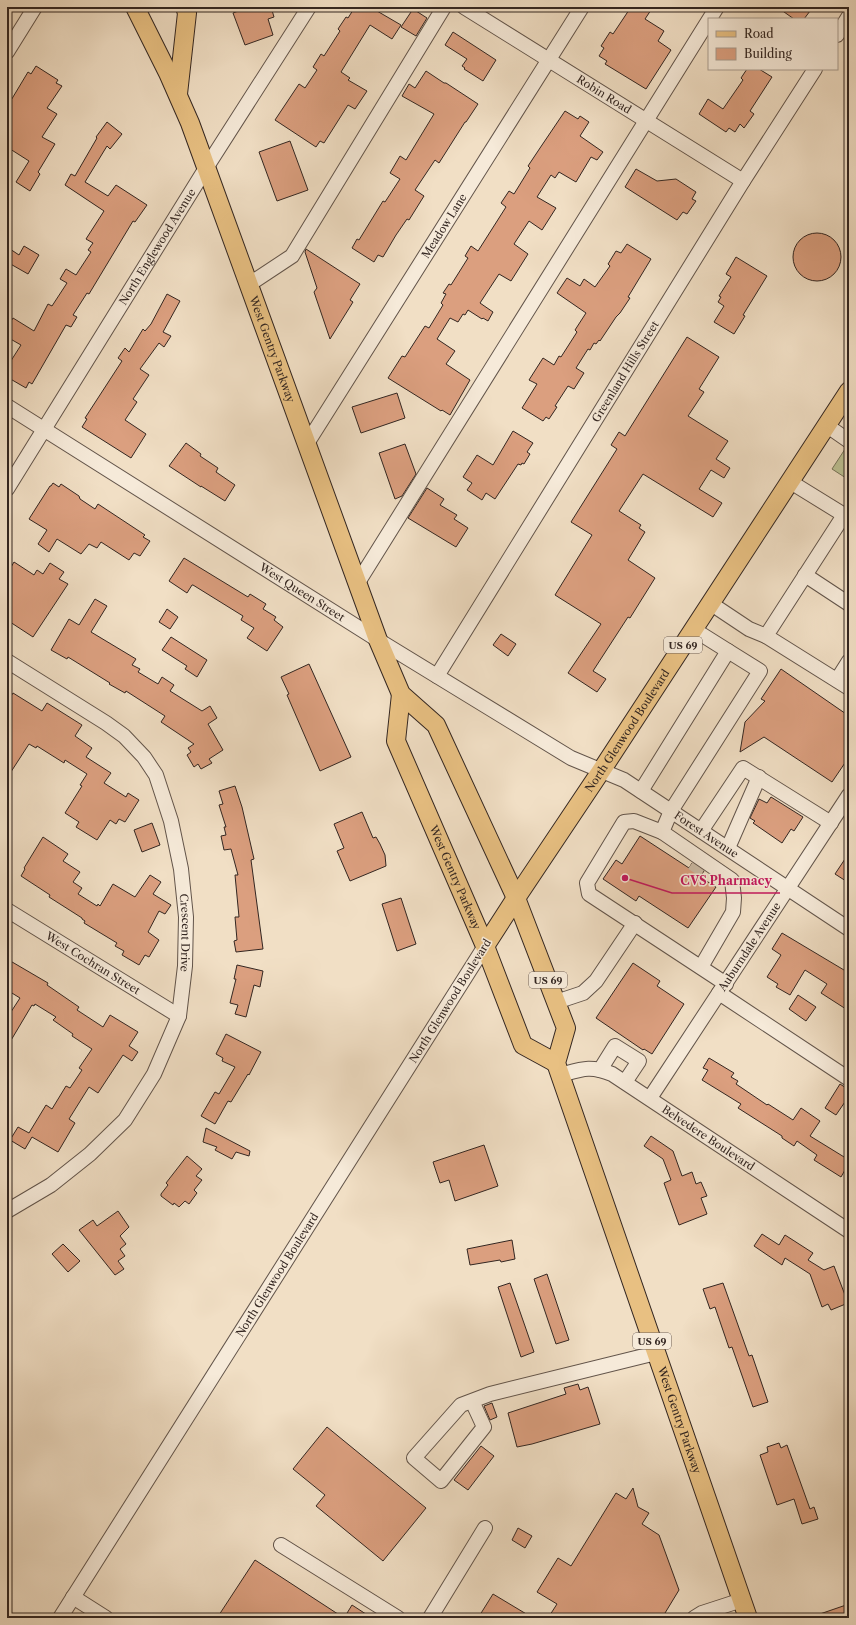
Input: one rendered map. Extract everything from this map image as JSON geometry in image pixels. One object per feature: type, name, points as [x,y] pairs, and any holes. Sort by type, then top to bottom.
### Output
[{"type":"main road","name":"West Gentry Parkway","points":[[135,7],[178,95],[378,640],[401,694],[436,725],[516,898],[566,1028],[558,1069],[748,1618]]},
{"type":"main road","points":[[178,95],[187,13],[185,7]]},
{"type":"main road","name":"North Glenwood Boulevard","points":[[485,946],[849,391]]},
{"type":"main road","name":"West Gentry Parkway","points":[[401,694],[396,741],[485,946],[523,1045],[558,1069]]},
{"type":"street","points":[[7,52],[35,7]]},
{"type":"street","name":"North Englewood Avenue","points":[[7,489],[206,168],[309,7]]},
{"type":"street","points":[[248,285],[292,256],[444,7]]},
{"type":"street","name":"Robin Road","points":[[464,7],[743,181]]},
{"type":"street","name":"Meadow Lane","points":[[306,445],[582,7]]},
{"type":"street","points":[[709,18],[716,7]]},
{"type":"street","points":[[838,33],[849,16]]},
{"type":"street","points":[[357,584],[708,20]]},
{"type":"street","name":"Greenland Hills Street","points":[[437,676],[743,181],[814,70]]},
{"type":"street","name":"West Queen Street","points":[[7,406],[378,640],[571,758],[601,771]]},
{"type":"street","points":[[826,425],[849,441]]},
{"type":"street","points":[[766,636],[805,575],[846,517],[789,481]]},
{"type":"street","points":[[805,575],[849,604]]},
{"type":"street","points":[[710,603],[749,629],[766,636],[849,688]]},
{"type":"street","points":[[662,832],[671,811],[760,671],[693,629]]},
{"type":"street","points":[[641,791],[728,651]]},
{"type":"street","name":"Crescent Drive","points":[[7,661],[106,723],[124,736],[144,757],[156,775],[171,821],[182,876],[186,917],[185,966],[179,1016],[154,1074],[125,1120],[90,1154],[57,1180],[7,1211]]},
{"type":"street","points":[[837,680],[849,661]]},
{"type":"street","points":[[701,831],[743,768],[831,822]]},
{"type":"street","name":"Forest Avenue","points":[[601,771],[624,780],[849,929]]},
{"type":"street","points":[[728,848],[758,777]]},
{"type":"street","name":"Auburndale Avenue","points":[[650,1098],[849,795]]},
{"type":"street","points":[[701,967],[733,912],[734,898],[732,880],[662,832],[634,821],[624,822],[586,883],[589,894],[701,967],[722,989],[849,1079]]},
{"type":"street","points":[[678,843],[684,858],[692,863]]},
{"type":"street","points":[[704,871],[733,890]]},
{"type":"street","name":"West Cochran Street","points":[[7,910],[179,1016]]},
{"type":"street","points":[[556,1002],[583,993],[596,981],[635,923]]},
{"type":"street","name":"North Glenwood Boulevard","points":[[60,1618],[485,946]]},
{"type":"street","points":[[600,1070],[615,1046],[639,1061],[625,1082]]},
{"type":"street","name":"Belvedere Boulevard","points":[[558,1069],[594,1068],[612,1074],[849,1231]]},
{"type":"street","points":[[472,1400],[484,1427],[441,1481],[414,1458],[461,1405],[472,1400],[490,1394],[656,1353]]},
{"type":"street","points":[[430,1618],[485,1528]]},
{"type":"street","points":[[280,1545],[398,1618]]},
{"type":"street","points":[[73,1597],[106,1618]]},
{"type":"street","points":[[694,1618],[702,1613],[742,1600]]},
{"type":"green space","points":[[849,443],[849,480],[832,469]]},
{"type":"building","points":[[249,7],[271,7],[274,17],[268,19],[273,35],[245,45],[233,13]]},
{"type":"building","points":[[355,7],[379,7],[377,11],[401,25],[392,39],[370,25],[341,72],[350,78],[348,80],[367,91],[355,109],[348,105],[324,143],[320,141],[316,147],[275,120],[299,84],[305,88],[317,70],[313,67],[321,54],[324,56],[340,31],[338,29]]},
{"type":"building","points":[[631,7],[653,7],[645,19],[664,31],[658,41],[671,50],[646,89],[605,64],[607,61],[599,56],[604,48],[601,46],[610,32],[613,34]]},
{"type":"building","points":[[777,7],[813,7],[805,18],[793,18]]},
{"type":"building","points":[[413,9],[427,18],[416,36],[401,27]]},
{"type":"building","points":[[453,32],[496,60],[483,81],[464,69],[465,68],[462,66],[467,59],[445,45]]},
{"type":"building","points":[[36,66],[58,80],[56,83],[62,86],[47,108],[57,114],[42,137],[55,144],[38,172],[40,174],[30,191],[16,182],[29,161],[7,147],[7,107],[28,72],[31,74]]},
{"type":"building","points":[[746,70],[761,70],[772,77],[750,111],[754,114],[744,128],[740,124],[735,132],[729,128],[726,132],[699,114],[708,99],[723,109],[743,80],[741,78]]},
{"type":"building","points":[[426,71],[478,104],[439,163],[435,160],[415,190],[424,196],[409,220],[407,219],[383,257],[378,255],[374,262],[352,248],[357,239],[359,240],[383,201],[385,202],[400,179],[390,173],[400,156],[406,160],[434,114],[402,96],[409,84],[415,88]]},
{"type":"building","points":[[565,111],[578,119],[580,116],[589,122],[580,136],[603,152],[597,160],[591,157],[576,182],[559,172],[555,178],[551,175],[537,197],[556,208],[542,230],[529,221],[514,244],[528,254],[511,281],[499,274],[480,303],[493,312],[488,321],[468,310],[465,315],[463,314],[458,322],[450,318],[437,339],[455,351],[446,364],[470,380],[450,415],[388,378],[402,356],[405,357],[425,326],[429,328],[443,305],[441,303],[446,294],[443,293],[449,284],[451,285],[468,258],[465,256],[471,246],[478,251],[506,207],[501,203],[509,191],[514,194],[530,168],[528,166]]},
{"type":"building","points":[[107,122],[122,134],[110,149],[107,146],[85,182],[108,196],[116,185],[147,205],[135,222],[133,221],[89,294],[87,293],[73,315],[77,317],[71,327],[66,325],[32,384],[29,382],[26,388],[7,377],[7,367],[21,345],[7,337],[7,328],[13,318],[34,331],[48,304],[52,306],[67,283],[60,279],[66,269],[76,275],[91,252],[88,250],[93,243],[86,239],[104,211],[65,185],[71,174],[75,176],[97,138],[96,137]]},
{"type":"building","points":[[290,141],[308,190],[277,201],[259,152]]},
{"type":"building","points":[[636,169],[657,181],[676,179],[696,192],[692,199],[696,201],[687,214],[683,212],[677,220],[625,187]]},
{"type":"building","points":[[817,233],[826,235],[834,240],[839,248],[841,257],[839,266],[834,274],[826,279],[817,281],[808,279],[800,274],[795,266],[793,257],[795,248],[800,240],[808,235]]},
{"type":"building","points":[[627,244],[651,259],[628,297],[630,298],[620,313],[600,341],[599,340],[596,344],[594,343],[590,350],[588,349],[576,368],[584,373],[574,389],[568,386],[555,406],[557,407],[549,419],[546,417],[543,421],[522,408],[537,384],[529,380],[543,358],[554,365],[559,356],[561,357],[577,332],[575,330],[586,313],[557,293],[567,278],[580,286],[584,279],[595,287],[610,266],[608,264],[616,251],[621,253]]},
{"type":"building","points":[[24,246],[39,255],[28,274],[7,262],[7,247],[19,255]]},
{"type":"building","points":[[306,249],[360,284],[350,300],[353,302],[330,339],[314,292],[317,288],[305,252]]},
{"type":"building","points":[[736,257],[767,276],[743,315],[745,316],[734,334],[714,322],[724,306],[718,302],[721,297],[719,296],[731,277],[726,274]]},
{"type":"building","points":[[167,294],[180,301],[163,332],[171,336],[164,347],[159,343],[140,369],[149,375],[133,399],[137,402],[125,420],[146,434],[131,458],[82,427],[87,419],[85,418],[122,361],[118,358],[125,348],[129,352],[143,329],[145,331],[151,324]]},
{"type":"building","points":[[687,337],[719,357],[699,389],[704,392],[688,416],[728,441],[716,459],[730,468],[724,478],[711,470],[699,489],[722,503],[713,517],[643,474],[619,511],[641,525],[639,528],[645,532],[628,560],[655,578],[630,618],[628,617],[593,671],[606,679],[597,692],[568,673],[601,624],[555,595],[592,535],[571,522],[617,449],[611,445],[619,432],[625,436]]},
{"type":"building","points":[[397,393],[405,418],[361,433],[352,407]]},
{"type":"building","points":[[513,431],[533,443],[527,452],[530,454],[524,464],[518,464],[495,499],[486,493],[482,500],[467,490],[472,483],[463,477],[477,455],[493,465]]},
{"type":"building","points":[[186,443],[201,454],[200,456],[218,468],[216,472],[235,485],[225,501],[169,466]]},
{"type":"building","points":[[405,444],[416,474],[402,496],[395,499],[379,453]]},
{"type":"building","points":[[53,483],[59,487],[61,484],[95,509],[98,504],[145,535],[143,537],[150,541],[140,556],[134,553],[129,560],[101,542],[97,548],[89,544],[81,554],[57,539],[49,552],[38,544],[47,530],[29,519]]},
{"type":"building","points":[[427,488],[444,499],[440,505],[457,515],[454,519],[468,528],[456,547],[408,518]]},
{"type":"building","points":[[184,558],[248,597],[250,594],[266,604],[263,609],[276,617],[274,620],[283,627],[267,651],[247,638],[254,628],[241,620],[243,616],[193,585],[187,593],[169,581]]},
{"type":"building","points":[[14,562],[34,575],[37,570],[43,574],[50,563],[64,572],[59,579],[68,584],[33,637],[7,620],[7,574]]},
{"type":"building","points":[[95,599],[107,606],[91,632],[136,659],[132,665],[140,669],[138,672],[158,684],[162,677],[174,685],[170,691],[202,711],[210,706],[217,718],[208,724],[223,750],[209,759],[212,763],[201,769],[198,764],[194,767],[187,755],[191,752],[188,748],[194,744],[161,722],[165,716],[126,691],[125,693],[109,684],[110,683],[68,657],[67,659],[51,650],[69,619],[79,625]]},
{"type":"building","points":[[167,609],[178,617],[170,629],[159,622]]},
{"type":"building","points":[[501,634],[516,644],[508,656],[493,645]]},
{"type":"building","points":[[171,637],[207,660],[197,677],[185,669],[187,666],[162,650]]},
{"type":"building","points":[[309,664],[351,757],[320,771],[287,695],[289,694],[281,677]]},
{"type":"building","points":[[781,669],[849,716],[849,757],[832,782],[764,737],[740,752],[745,722],[765,701],[761,699]]},
{"type":"building","points":[[13,693],[42,711],[47,703],[82,725],[75,736],[92,748],[86,757],[111,773],[104,783],[126,797],[128,793],[139,800],[125,822],[119,819],[116,824],[110,820],[97,840],[76,827],[79,822],[65,813],[82,786],[80,785],[87,774],[65,760],[64,763],[37,746],[36,748],[29,744],[7,778],[7,703]]},
{"type":"building","points":[[235,786],[242,807],[254,859],[251,860],[263,949],[236,952],[234,941],[237,940],[235,917],[239,917],[235,875],[238,875],[231,849],[224,850],[221,836],[226,835],[224,827],[226,827],[219,805],[223,804],[219,791]]},
{"type":"building","points":[[771,797],[803,817],[794,831],[791,829],[782,843],[753,823],[755,821],[750,818],[759,799],[767,803]]},
{"type":"building","points":[[362,812],[373,838],[376,837],[385,855],[386,866],[350,881],[337,851],[344,848],[334,824]]},
{"type":"building","points":[[152,823],[160,845],[142,852],[134,830]]},
{"type":"building","points":[[640,836],[689,868],[692,863],[704,871],[700,877],[716,887],[688,928],[639,896],[636,901],[603,879],[616,860],[622,864]]},
{"type":"building","points":[[43,837],[68,854],[63,861],[80,872],[73,882],[82,888],[78,894],[97,906],[98,904],[100,906],[113,884],[135,897],[150,875],[161,882],[153,894],[171,905],[165,914],[159,911],[148,932],[159,940],[149,957],[145,955],[139,965],[122,955],[124,951],[115,946],[117,943],[84,923],[85,921],[82,918],[49,897],[50,895],[21,876],[25,869],[24,868]]},
{"type":"building","points":[[849,853],[849,883],[835,874]]},
{"type":"building","points":[[401,898],[416,944],[397,951],[382,904]]},
{"type":"building","points":[[782,933],[849,973],[849,1011],[821,993],[827,984],[805,970],[790,995],[776,987],[778,984],[767,977],[781,955],[772,949]]},
{"type":"building","points":[[7,959],[48,983],[47,985],[79,1007],[77,1010],[103,1027],[110,1015],[138,1032],[129,1046],[138,1052],[132,1061],[123,1055],[98,1093],[89,1087],[69,1119],[75,1123],[58,1152],[32,1137],[25,1149],[10,1140],[18,1127],[29,1133],[46,1105],[52,1109],[66,1086],[70,1088],[82,1070],[79,1068],[92,1049],[72,1036],[73,1034],[53,1020],[56,1017],[35,1004],[34,1006],[32,1005],[7,1047],[7,1018],[20,998],[7,990]]},
{"type":"building","points":[[633,963],[660,981],[657,986],[684,1004],[652,1054],[644,1049],[643,1050],[596,1018]]},
{"type":"building","points":[[237,965],[263,971],[260,987],[254,985],[246,1017],[235,1014],[238,1005],[230,1003],[236,979],[234,979]]},
{"type":"building","points":[[798,995],[816,1007],[806,1021],[789,1009]]},
{"type":"building","points":[[226,1034],[261,1052],[249,1075],[248,1074],[231,1102],[228,1101],[215,1124],[201,1116],[215,1092],[219,1094],[235,1067],[222,1061],[223,1058],[216,1054]]},
{"type":"building","points":[[709,1058],[734,1073],[731,1077],[738,1081],[736,1084],[767,1105],[768,1104],[793,1120],[801,1108],[820,1121],[810,1136],[849,1160],[849,1163],[841,1177],[814,1160],[817,1155],[797,1141],[794,1146],[782,1138],[782,1136],[738,1108],[741,1104],[702,1080],[708,1070],[703,1068]]},
{"type":"building","points":[[840,1084],[849,1090],[849,1096],[836,1115],[825,1108]]},
{"type":"building","points":[[206,1128],[250,1151],[249,1156],[236,1152],[232,1159],[215,1150],[217,1147],[203,1142]]},
{"type":"building","points":[[651,1136],[673,1151],[682,1176],[692,1172],[696,1184],[701,1182],[707,1196],[701,1198],[707,1214],[679,1225],[664,1183],[671,1180],[663,1159],[644,1146]]},
{"type":"building","points":[[484,1145],[498,1186],[455,1201],[449,1180],[440,1183],[433,1162]]},
{"type":"building","points":[[187,1156],[202,1169],[196,1176],[202,1180],[194,1190],[197,1193],[189,1204],[185,1201],[179,1207],[174,1203],[173,1205],[161,1196],[161,1194],[168,1185],[166,1183]]},
{"type":"building","points":[[118,1211],[129,1227],[120,1236],[126,1244],[120,1249],[125,1256],[118,1261],[124,1269],[115,1275],[79,1230],[93,1220],[97,1226]]},
{"type":"building","points":[[762,1234],[779,1245],[785,1235],[813,1253],[808,1260],[824,1270],[834,1266],[848,1303],[831,1310],[828,1304],[822,1307],[810,1274],[785,1258],[782,1265],[754,1246]]},
{"type":"building","points":[[512,1240],[515,1259],[470,1265],[467,1249]]},
{"type":"building","points":[[63,1244],[80,1261],[68,1272],[52,1254]]},
{"type":"building","points":[[547,1274],[569,1340],[556,1344],[534,1279]]},
{"type":"building","points":[[510,1283],[534,1352],[521,1357],[498,1287]]},
{"type":"building","points":[[723,1283],[749,1356],[752,1355],[768,1402],[753,1407],[732,1347],[729,1348],[715,1307],[710,1309],[703,1289]]},
{"type":"building","points":[[578,1384],[580,1390],[588,1387],[600,1424],[517,1447],[508,1413],[566,1394],[564,1388]]},
{"type":"building","points":[[492,1403],[497,1417],[490,1420],[484,1406]]},
{"type":"building","points":[[327,1427],[426,1508],[383,1561],[316,1506],[325,1495],[293,1469]]},
{"type":"building","points":[[779,1443],[781,1448],[787,1445],[810,1509],[814,1507],[818,1519],[802,1524],[794,1499],[777,1505],[760,1455],[768,1452],[767,1447]]},
{"type":"building","points":[[481,1446],[494,1456],[468,1490],[454,1480]]},
{"type":"building","points":[[633,1488],[638,1507],[649,1513],[642,1524],[659,1535],[679,1590],[662,1618],[548,1618],[557,1604],[537,1592],[558,1558],[571,1566],[616,1493],[626,1499]]},
{"type":"building","points":[[518,1528],[532,1536],[525,1548],[512,1540]]},
{"type":"building","points":[[255,1560],[344,1618],[217,1618]]},
{"type":"building","points":[[493,1594],[533,1618],[478,1618]]},
{"type":"building","points":[[849,1604],[849,1618],[814,1618],[814,1616]]},
{"type":"building","points":[[352,1605],[372,1618],[344,1618]]},
{"type":"tunnel","points":[[692,863],[704,871]]},
{"type":"place","name":"CVS Pharmacy","points":[[625,878]]}]
